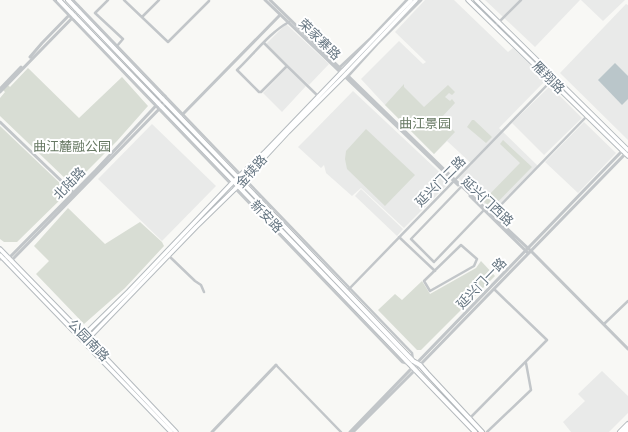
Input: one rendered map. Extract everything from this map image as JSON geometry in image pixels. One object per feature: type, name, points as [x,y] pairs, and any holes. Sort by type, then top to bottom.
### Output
[{"type":"main road","name":"新安路","points":[[59,0],[71,16],[341,297],[475,432]]},
{"type":"main road","name":"新安路","points":[[68,0],[241,178],[482,432]]},
{"type":"main road","name":"金犊路","points":[[83,336],[129,291],[232,183],[241,178],[295,124],[411,0]]},
{"type":"main road","name":"金犊路","points":[[87,340],[168,255],[237,188],[241,178],[318,96],[416,0]]},
{"type":"main road","name":"雁翔路","points":[[468,0],[497,25],[626,151]]},
{"type":"main road","name":"雁翔路","points":[[476,0],[497,25]]},
{"type":"main road","name":"雁翔路","points":[[552,78],[588,116],[626,151]]},
{"type":"main road","name":"公园南路","points":[[0,249],[176,432]]},
{"type":"main road","name":"公园南路","points":[[1,257],[10,261]]},
{"type":"main road","name":"公园南路","points":[[87,340],[171,432]]},
{"type":"main road","points":[[620,432],[628,424]]},
{"type":"main road","points":[[625,432],[628,429]]},
{"type":"street","points":[[54,0],[71,16]]},
{"type":"street","points":[[72,0],[78,9],[117,46],[165,99],[241,178]]},
{"type":"street","points":[[108,0],[95,13],[123,39],[117,46]]},
{"type":"street","points":[[125,0],[168,42],[209,0]]},
{"type":"street","points":[[142,18],[160,0]]},
{"type":"street","name":"荣家寨路","points":[[265,0],[343,73]]},
{"type":"street","name":"荣家寨路","points":[[270,0],[343,73]]},
{"type":"street","points":[[343,73],[407,0]]},
{"type":"street","points":[[343,73],[373,48],[421,0]]},
{"type":"street","points":[[497,25],[521,0]]},
{"type":"street","points":[[0,92],[78,9]]},
{"type":"street","points":[[182,115],[280,15]]},
{"type":"street","points":[[0,88],[42,43],[71,16]]},
{"type":"street","points":[[287,66],[261,92],[259,92],[238,70],[279,27],[289,22]]},
{"type":"street","points":[[264,43],[318,96]]},
{"type":"street","name":"延兴门西路","points":[[343,73],[454,181],[492,214],[528,251]]},
{"type":"street","name":"延兴门二路","points":[[341,297],[552,78]]},
{"type":"street","name":"北陆路","points":[[10,261],[165,99]]},
{"type":"street","points":[[492,214],[588,116]]},
{"type":"street","points":[[0,122],[74,193]]},
{"type":"street","name":"延兴门一路","points":[[350,432],[412,367],[626,151]]},
{"type":"street","name":"延兴门西路","points":[[454,181],[534,256],[628,349]]},
{"type":"street","points":[[461,187],[411,239],[434,262],[484,210]]},
{"type":"street","points":[[399,237],[435,271]]},
{"type":"street","points":[[453,242],[458,247]]},
{"type":"street","points":[[461,244],[477,259],[474,266],[430,290],[424,281],[435,271],[461,244]]},
{"type":"street","name":"延兴门一路","points":[[416,363],[494,289],[528,251]]},
{"type":"street","points":[[168,255],[201,285],[204,292]]},
{"type":"street","points":[[470,418],[547,340],[494,289]]},
{"type":"street","points":[[604,324],[628,301]]},
{"type":"street","points":[[487,432],[531,390],[526,362]]},
{"type":"street","points":[[212,432],[276,365],[341,432]]},
{"type":"street","name":"延兴门一路","points":[[353,432],[412,367]]},
{"type":"shaded area","points":[[425,0],[454,0],[508,52],[513,48],[546,80],[499,128],[538,166],[493,212],[458,178],[472,164],[447,141],[434,154],[361,79],[399,41],[423,64],[426,62],[395,32]]},
{"type":"shaded area","points":[[485,0],[580,0],[535,47]]},
{"type":"shaded area","points":[[581,0],[625,0],[603,21]]},
{"type":"shaded area","points":[[626,4],[628,5],[628,140],[560,73]]},
{"type":"shaded area","points":[[286,24],[329,64],[309,85],[265,45]]},
{"type":"shaded area","points":[[615,63],[628,76],[628,99],[622,105],[598,80]]},
{"type":"shaded area","points":[[287,68],[306,86],[282,112],[263,93]]},
{"type":"shaded area","points":[[550,86],[582,118],[544,155],[512,123]]},
{"type":"shaded area","points":[[353,91],[450,182],[404,228],[361,188],[352,196],[326,173],[324,165],[321,168],[298,147]]},
{"type":"shaded area","points":[[584,122],[616,153],[578,193],[545,162]]},
{"type":"shaded area","points":[[152,124],[216,186],[162,241],[98,179]]},
{"type":"shaded area","points":[[361,189],[403,229],[397,236],[355,196]]},
{"type":"shaded area","points":[[602,371],[628,396],[628,413],[609,432],[571,432],[563,422],[585,401],[578,394]]},
{"type":"green space","name":"曲江麓融公园","points":[[28,68],[79,118],[122,77],[148,106],[117,141],[76,182],[70,183],[0,116],[0,98],[5,92],[2,89],[7,84],[10,87]]},
{"type":"green space","name":"曲江景园","points":[[404,84],[404,87],[424,107],[448,85],[455,92],[452,95],[449,93],[445,97],[450,101],[452,99],[455,103],[441,118],[455,132],[434,154],[385,105]]},
{"type":"green space","points":[[472,120],[474,120],[492,137],[486,143],[467,127]]},
{"type":"green space","points":[[0,126],[65,188],[65,195],[17,242],[4,242],[0,239]]},
{"type":"green space","points":[[366,129],[415,175],[385,206],[347,169],[345,159],[346,151]]},
{"type":"green space","points":[[503,140],[532,167],[492,208],[483,201],[520,163],[500,144]]},
{"type":"green space","points":[[68,208],[105,244],[140,222],[162,242],[164,246],[125,288],[84,324],[36,274],[49,261],[34,246]]},
{"type":"green space","points":[[481,261],[495,276],[421,350],[417,350],[378,310],[395,294],[402,300],[422,281],[430,294],[476,268]]}]
